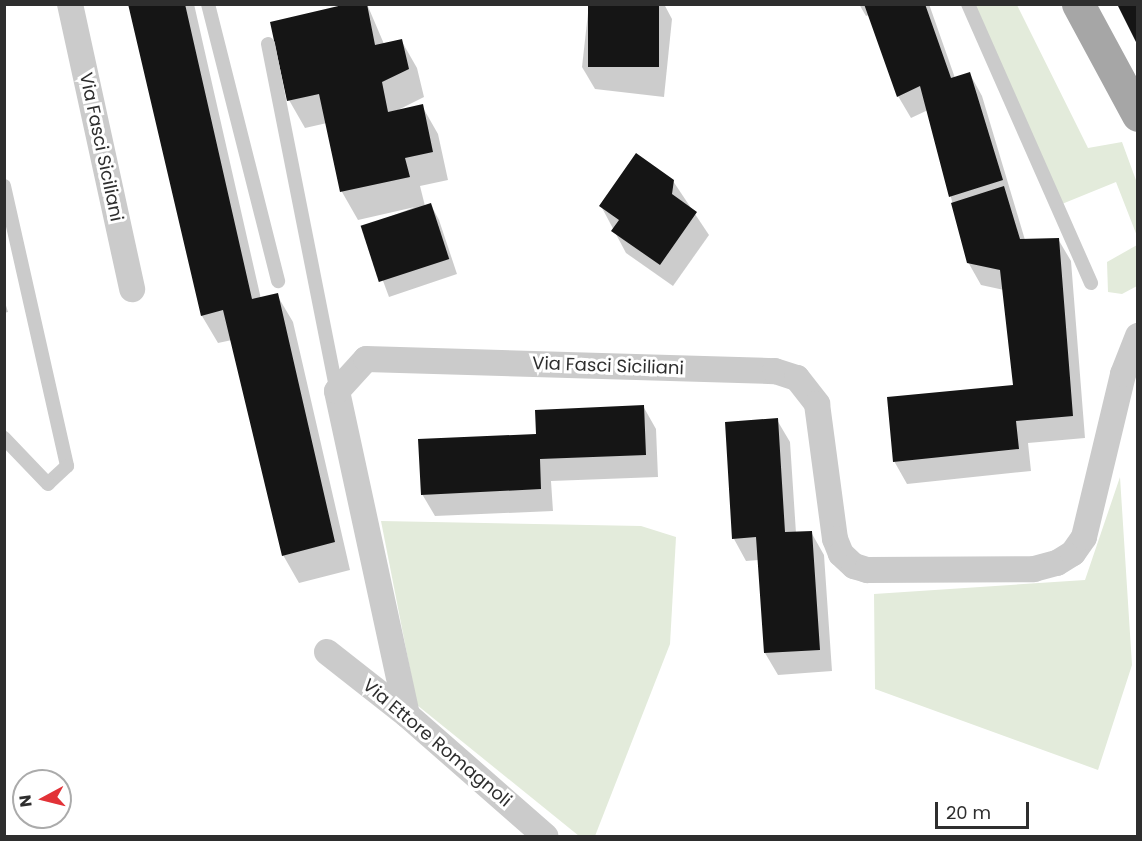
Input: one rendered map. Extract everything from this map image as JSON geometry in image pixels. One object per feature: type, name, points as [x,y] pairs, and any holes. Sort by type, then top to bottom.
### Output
[{"type":"main road","points":[[1078,4],[1137,115]]},
{"type":"street","name":"Via Fasci Siciliani","points":[[70,4],[132,289]]},
{"type":"street","name":"Via Fasci Siciliani","points":[[337,391],[366,359],[775,371],[797,378],[817,404],[835,539],[841,554],[854,566],[867,570],[1034,569],[1057,563],[1073,553],[1084,537],[1123,374],[1137,336]]},
{"type":"street","points":[[337,391],[407,715]]},
{"type":"street","name":"Via Ettore Romagnoli","points":[[327,651],[407,715],[545,837]]},
{"type":"lane","points":[[208,4],[278,281]]},
{"type":"lane","points":[[968,4],[1091,283]]},
{"type":"lane","points":[[268,44],[337,391]]},
{"type":"lane","points":[[4,186],[67,466],[48,484],[4,438]]},
{"type":"green space","points":[[969,5],[1017,5],[1088,148],[1122,142],[1137,183],[1137,236],[1116,182],[1057,206]]},
{"type":"green space","points":[[1137,245],[1137,286],[1122,294],[1108,292],[1107,262]]},
{"type":"green space","points":[[1120,477],[1132,665],[1098,770],[875,689],[874,594],[1085,580]]},
{"type":"green space","points":[[381,521],[641,526],[676,537],[670,644],[595,836],[579,836],[417,705]]},
{"type":"building","points":[[128,4],[185,4],[252,299],[278,293],[335,542],[282,556],[223,310],[201,316]]},
{"type":"building","points":[[347,4],[367,4],[375,45],[402,39],[409,69],[382,82],[388,112],[423,104],[433,152],[405,158],[410,177],[340,192],[319,94],[287,101],[270,22]]},
{"type":"building","points":[[588,4],[659,4],[659,67],[588,67]]},
{"type":"building","points":[[864,4],[925,4],[951,78],[970,72],[1003,180],[949,197],[920,86],[897,97]]},
{"type":"building","points":[[1117,4],[1138,4],[1138,46]]},
{"type":"building","points":[[636,153],[674,180],[672,194],[697,212],[660,265],[611,231],[619,220],[599,206]]},
{"type":"building","points":[[1004,186],[1020,239],[1059,238],[1073,416],[1016,421],[1019,449],[893,462],[887,397],[1013,385],[1000,270],[967,263],[951,203]]},
{"type":"building","points":[[431,203],[449,259],[379,282],[361,226]]},
{"type":"building","points":[[644,405],[646,455],[540,459],[541,489],[421,495],[418,439],[536,434],[535,410]]},
{"type":"building","points":[[778,418],[785,532],[812,531],[820,650],[764,653],[756,537],[732,539],[725,422]]}]
